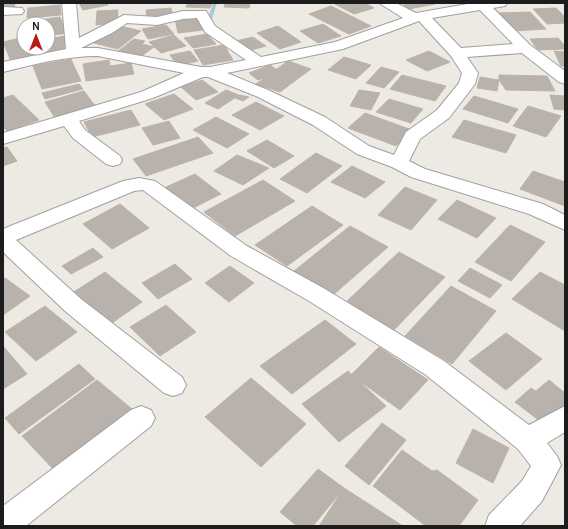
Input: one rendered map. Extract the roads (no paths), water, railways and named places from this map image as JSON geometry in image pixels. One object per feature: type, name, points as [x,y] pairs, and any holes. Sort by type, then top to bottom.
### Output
[{"type":"street","points":[[69,3],[74,49]]},
{"type":"street","points":[[386,3],[418,17],[457,53],[470,73],[467,84],[443,114],[412,136],[399,163]]},
{"type":"street","points":[[3,139],[147,95],[206,72],[338,46],[418,17],[500,3]]},
{"type":"street","points":[[483,5],[526,48],[565,79]]},
{"type":"street","points":[[3,11],[17,11]]},
{"type":"street","points":[[3,67],[74,49],[124,19],[157,22],[184,15],[201,14],[210,29],[258,62]]},
{"type":"street","points":[[457,53],[526,48]]},
{"type":"street","points":[[74,49],[206,72],[262,93],[319,121],[363,150],[399,163],[418,173],[536,209],[565,223]]},
{"type":"street","points":[[69,120],[79,134],[113,160]]},
{"type":"street","points":[[3,236],[130,185],[148,185],[239,251],[317,295],[435,368],[528,440],[547,465],[532,491],[500,526]]},
{"type":"street","points":[[3,240],[73,305],[173,385]]},
{"type":"street","points":[[3,525],[141,418]]},
{"type":"street","points":[[528,440],[565,418]]},
{"type":"waterway","points":[[211,26],[209,22],[215,3]]}]
